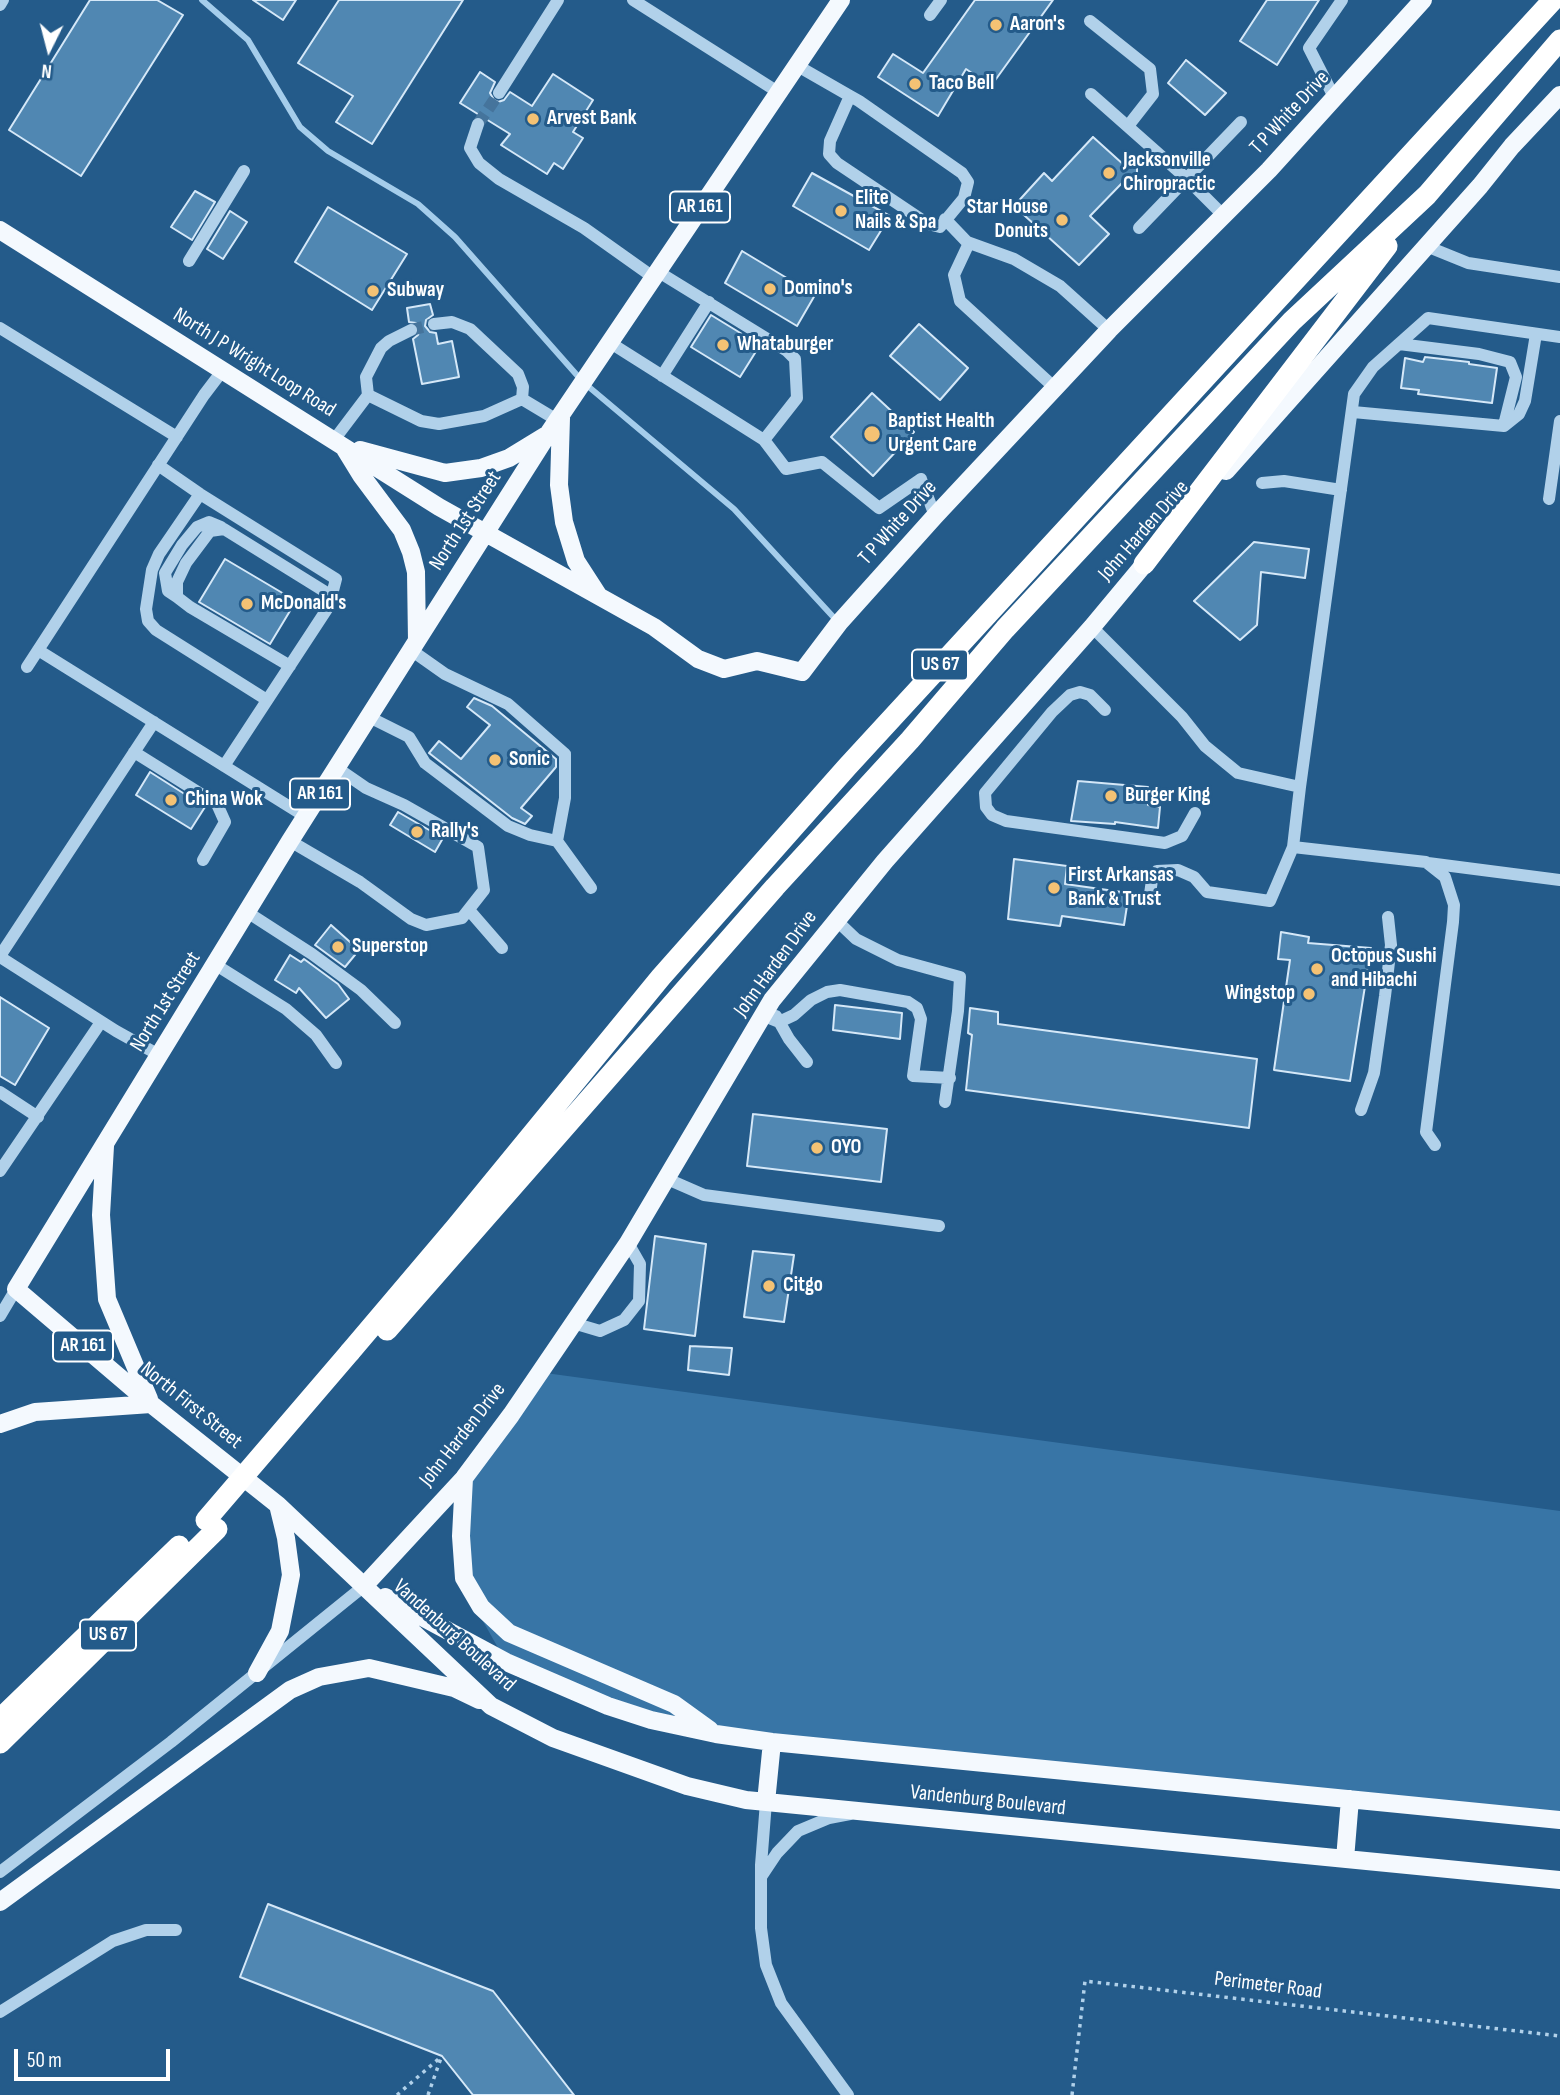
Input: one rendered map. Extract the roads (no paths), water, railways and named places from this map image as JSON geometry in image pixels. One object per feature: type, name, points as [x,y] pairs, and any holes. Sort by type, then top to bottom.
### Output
[{"type":"highway","name":"US 67","points":[[355,1356],[456,1227],[661,977],[847,767],[1553,0]]},
{"type":"highway","name":"US 67","points":[[0,1743],[211,1524],[355,1356],[910,740],[1005,629],[1292,321],[1427,195],[1560,40]]},
{"type":"highway","points":[[1144,564],[1427,195]]},
{"type":"highway","name":"US 67","points":[[0,1719],[211,1524]]},
{"type":"main road","name":"North 1st Street","points":[[106,1142],[290,841],[484,534],[609,342],[841,0]]},
{"type":"main road","name":"T P White Drive","points":[[484,534],[654,627],[698,659],[724,669],[757,662],[802,673],[839,623],[935,516],[1109,330],[1269,170],[1423,0]]},
{"type":"main road","name":"John Harden Drive","points":[[364,1586],[464,1478],[511,1415],[628,1243],[664,1178],[772,1012],[836,920],[1144,564],[1560,95]]},
{"type":"main road","name":"North J P Wright Loop Road","points":[[0,230],[484,534]]},
{"type":"main road","points":[[339,443],[445,473],[481,468],[500,461],[556,423]]},
{"type":"main road","points":[[556,423],[564,522],[576,561],[599,597]]},
{"type":"main road","points":[[339,443],[402,530],[411,552],[416,572],[414,646]]},
{"type":"main road","points":[[0,1424],[35,1412],[151,1404],[107,1298],[100,1215],[106,1142]]},
{"type":"main road","name":"AR 161","points":[[16,1289],[106,1142]]},
{"type":"main road","name":"North First Street","points":[[16,1289],[151,1404],[278,1505],[364,1586]]},
{"type":"main road","points":[[464,1478],[461,1536],[464,1578],[481,1607],[509,1633],[674,1704],[716,1734]]},
{"type":"main road","points":[[257,1673],[280,1631],[291,1575],[278,1505]]},
{"type":"main road","name":"Vandenburg Boulevard","points":[[364,1586],[491,1706],[553,1738],[687,1786],[746,1800],[1560,1881]]},
{"type":"main road","name":"Vandenburg Boulevard","points":[[364,1586],[506,1662],[608,1706],[651,1720],[716,1734],[772,1742],[1560,1819]]},
{"type":"main road","points":[[0,1902],[290,1690],[319,1677],[369,1668],[454,1688],[491,1706]]},
{"type":"main road","points":[[766,1802],[772,1742]]},
{"type":"main road","points":[[1345,1859],[1350,1799]]},
{"type":"street","points":[[0,5],[3,0]]},
{"type":"street","points":[[499,93],[558,0]]},
{"type":"street","points":[[633,0],[778,92]]},
{"type":"street","points":[[930,15],[941,0]]},
{"type":"street","points":[[1335,99],[1309,48],[1342,0]]},
{"type":"street","points":[[1090,21],[1150,69],[1153,94],[1128,126]]},
{"type":"street","points":[[796,65],[850,96],[962,173],[968,182],[964,198],[940,226],[928,223],[837,163],[829,154],[830,141],[850,96]]},
{"type":"street","points":[[1091,94],[1186,178],[1223,215]]},
{"type":"street","points":[[1139,228],[1241,122]]},
{"type":"street","points":[[478,124],[470,148],[480,163],[499,179],[584,228],[655,274],[709,302],[796,359],[797,398],[764,440]]},
{"type":"street","points":[[189,261],[244,171]]},
{"type":"street","points":[[945,219],[969,243],[1014,259],[1060,286],[1109,330]]},
{"type":"street","points":[[969,243],[954,275],[960,301],[1055,388]]},
{"type":"street","points":[[1426,246],[1468,263],[1492,269],[1560,277]]},
{"type":"street","points":[[662,376],[709,302]]},
{"type":"street","points":[[1149,901],[1152,880],[1157,871],[1178,870],[1194,877],[1206,892],[1270,901],[1293,847],[1354,394],[1368,373],[1428,318],[1560,337]]},
{"type":"street","points":[[434,324],[452,322],[470,329],[518,374],[523,387],[522,399]]},
{"type":"street","points":[[0,328],[177,437]]},
{"type":"street","points":[[339,443],[368,395],[366,377],[382,348],[389,341],[411,330]]},
{"type":"street","points":[[1353,412],[1504,426],[1518,414],[1525,401],[1536,334]]},
{"type":"street","points":[[609,342],[764,440],[786,469],[822,461],[878,508],[921,479],[935,516]]},
{"type":"street","points":[[1399,344],[1479,354],[1510,362],[1516,377],[1504,426]]},
{"type":"street","points":[[27,667],[223,370]]},
{"type":"street","points":[[368,395],[421,421],[439,424],[484,416],[522,399]]},
{"type":"street","points":[[522,399],[556,423]]},
{"type":"street","points":[[1549,499],[1560,421]]},
{"type":"street","points":[[158,465],[200,495],[336,579],[329,606],[225,766]]},
{"type":"street","points":[[1262,483],[1284,481],[1341,490]]},
{"type":"street","points":[[200,495],[159,554],[152,570],[146,609],[148,621],[156,630],[267,701]]},
{"type":"street","points":[[290,666],[190,607],[177,597],[177,582],[203,539],[210,531],[224,528],[332,596]]},
{"type":"street","points":[[1092,627],[1182,717],[1205,746],[1238,773],[1300,787]]},
{"type":"street","points":[[414,646],[445,674],[508,704],[565,754],[565,797],[557,841]]},
{"type":"street","points":[[38,650],[306,817]]},
{"type":"street","points":[[1105,710],[1090,695],[1080,692],[1070,695],[1060,704],[985,793],[986,807],[992,815],[1006,821],[1165,843],[1182,836],[1195,813]]},
{"type":"street","points":[[369,717],[409,737],[425,763],[508,826],[530,835],[557,841],[591,888]]},
{"type":"street","points":[[153,722],[0,957],[101,1022],[159,1055]]},
{"type":"street","points":[[134,752],[217,804],[225,822],[203,860]]},
{"type":"street","points":[[290,841],[360,882],[411,919],[426,925],[462,918],[484,890],[478,847],[404,805],[366,788],[337,768]]},
{"type":"street","points":[[1293,847],[1560,880]]},
{"type":"street","points":[[1426,862],[1445,877],[1454,905],[1426,1132],[1435,1145]]},
{"type":"street","points":[[469,910],[502,948]]},
{"type":"street","points":[[247,912],[361,990],[395,1023]]},
{"type":"street","points":[[1362,1110],[1374,1073],[1385,996],[1391,945],[1388,917]]},
{"type":"street","points":[[836,920],[856,939],[898,960],[960,977],[950,1078],[945,1101]]},
{"type":"street","points":[[216,965],[285,1009],[316,1035],[336,1063]]},
{"type":"street","points":[[772,1012],[794,1015],[811,1000],[827,992],[840,990],[908,1002],[917,1008],[921,1019],[912,1076],[950,1078]]},
{"type":"street","points":[[772,1012],[807,1062]]},
{"type":"street","points":[[0,1171],[101,1022]]},
{"type":"street","points":[[0,1093],[38,1117]]},
{"type":"street","points":[[664,1178],[704,1195],[939,1226]]},
{"type":"street","points":[[573,1323],[600,1331],[624,1320],[639,1301],[640,1264],[628,1243]]},
{"type":"street","points":[[0,1316],[16,1289]]},
{"type":"street","name":"John Harden Drive","points":[[0,1872],[171,1742],[364,1586]]},
{"type":"street","points":[[766,1802],[761,1878],[761,1928],[766,1965],[781,2003],[848,2095]]},
{"type":"street","points":[[761,1878],[777,1853],[798,1831],[829,1818],[861,1812]]},
{"type":"street","points":[[0,2012],[113,1941],[146,1930],[176,1930]]},
{"type":"waterway","points":[[202,0],[248,40],[300,127],[328,151],[418,204],[455,237],[583,382],[734,509],[837,621]]},
{"type":"tunnel","points":[[478,124],[499,93]]},
{"type":"tunnel","points":[[411,330],[434,324]]},
{"type":"place","name":"Aaron's","points":[[996,25]]},
{"type":"place","name":"Taco Bell","points":[[915,84]]},
{"type":"place","name":"Arvest Bank","points":[[533,119]]},
{"type":"place","name":"Jacksonville Chiropractic","points":[[1109,173]]},
{"type":"place","name":"Elite Nails & Spa","points":[[841,211]]},
{"type":"place","name":"Star House Donuts","points":[[1062,220]]},
{"type":"place","name":"Domino's","points":[[770,289]]},
{"type":"place","name":"Subway","points":[[373,291]]},
{"type":"place","name":"Whataburger","points":[[723,345]]},
{"type":"place","name":"Baptist Health Urgent Care","points":[[872,434]]},
{"type":"place","name":"McDonald's","points":[[247,604]]},
{"type":"place","name":"Sonic","points":[[495,760]]},
{"type":"place","name":"Burger King","points":[[1111,796]]},
{"type":"place","name":"China Wok","points":[[171,800]]},
{"type":"place","name":"Rally's","points":[[417,832]]},
{"type":"place","name":"First Arkansas Bank & Trust","points":[[1054,888]]},
{"type":"place","name":"Superstop","points":[[338,947]]},
{"type":"place","name":"Octopus Sushi and Hibachi","points":[[1317,969]]},
{"type":"place","name":"Wingstop","points":[[1309,994]]},
{"type":"place","name":"OYO","points":[[817,1148]]},
{"type":"place","name":"Citgo","points":[[769,1286]]}]
